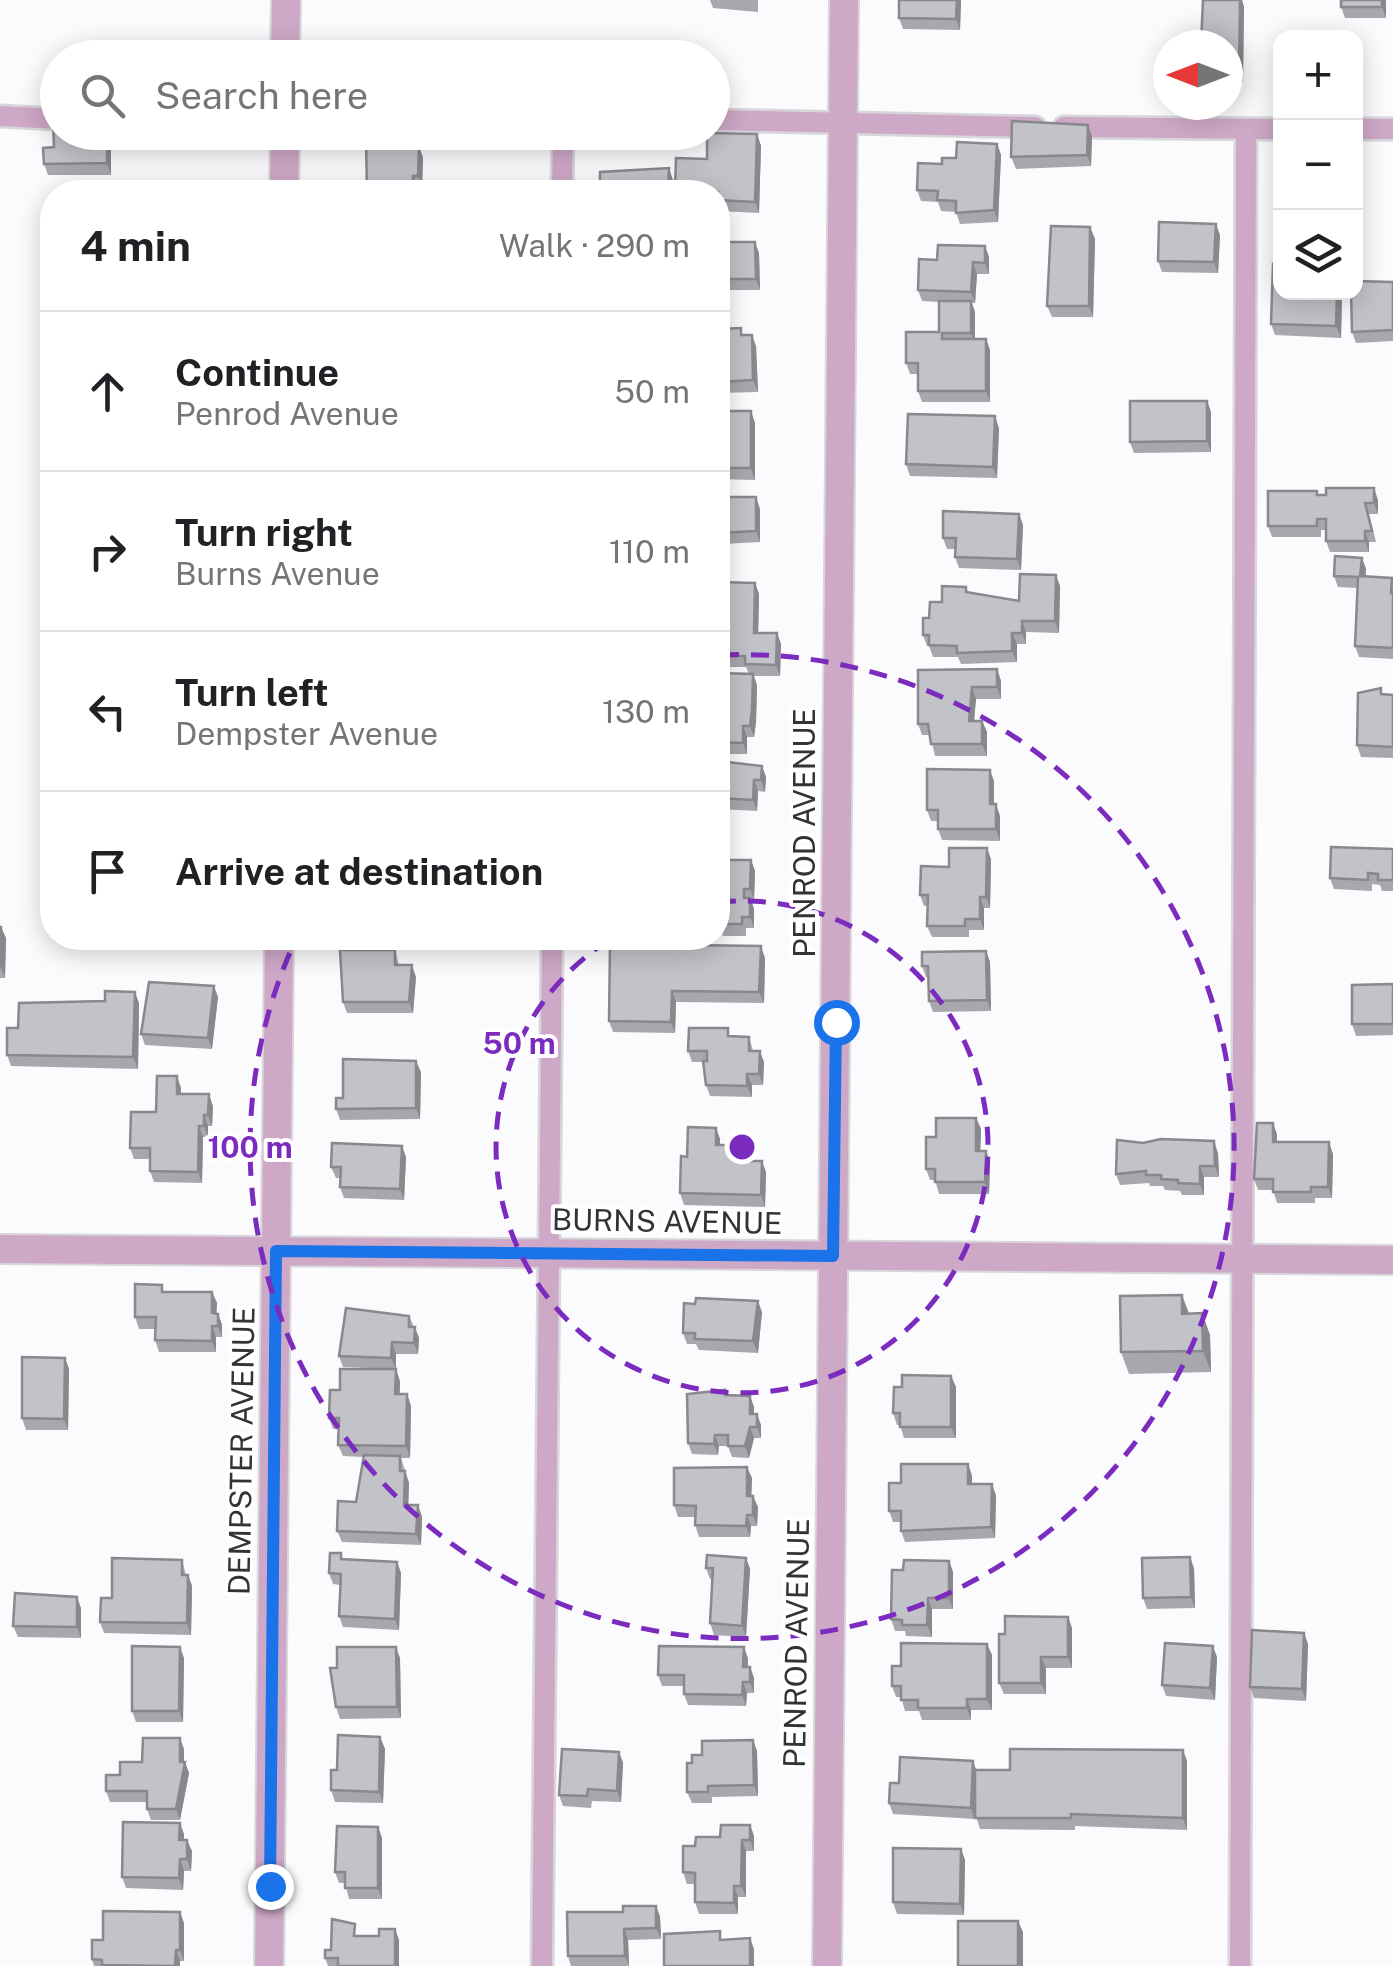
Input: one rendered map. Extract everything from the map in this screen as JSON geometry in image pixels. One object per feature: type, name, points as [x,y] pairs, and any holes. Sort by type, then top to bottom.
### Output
[{"type":"street","points":[[285,40],[286,0]]},
{"type":"street","name":"PENROD AVENUE","points":[[826,1966],[844,0]]},
{"type":"street","points":[[284,180],[285,150]]},
{"type":"street","name":"DEMPSTER AVENUE","points":[[270,1966],[279,950]]},
{"type":"street","name":"BURNS AVENUE","points":[[0,1249],[1393,1260]]},
{"type":"lane","points":[[0,116],[40,118]]},
{"type":"lane","points":[[730,121],[1273,129]]},
{"type":"lane","points":[[1363,129],[1393,129]]},
{"type":"lane","points":[[1240,1966],[1246,130]]},
{"type":"lane","points":[[562,180],[563,150]]},
{"type":"lane","points":[[542,1966],[552,950]]},
{"type":"building","points":[[899,0],[957,0],[956,19],[899,18]]},
{"type":"building","points":[[1203,0],[1240,0],[1240,30],[1202,30]]},
{"type":"building","points":[[1341,0],[1382,0],[1382,7],[1341,7]]},
{"type":"building","points":[[1012,121],[1088,125],[1087,155],[1011,157]]},
{"type":"building","points":[[730,133],[757,134],[755,202],[730,201],[730,180],[675,180],[676,158],[707,159],[707,150],[730,150]]},
{"type":"building","points":[[957,142],[997,144],[994,210],[956,213],[956,201],[937,200],[938,191],[917,190],[918,163],[942,164],[942,158],[956,158]]},
{"type":"building","points":[[43,150],[107,150],[107,163],[44,164]]},
{"type":"building","points":[[366,150],[419,150],[418,176],[413,176],[413,180],[367,180]]},
{"type":"building","points":[[669,168],[668,180],[600,180],[600,172]]},
{"type":"building","points":[[1159,222],[1216,224],[1214,262],[1158,261]]},
{"type":"building","points":[[1051,226],[1090,227],[1089,306],[1047,306]]},
{"type":"building","points":[[730,242],[755,242],[756,279],[730,279]]},
{"type":"building","points":[[938,245],[985,246],[985,263],[973,262],[971,292],[918,290],[919,259],[937,260]]},
{"type":"building","points":[[1273,264],[1273,300],[1337,300],[1336,326],[1271,324]]},
{"type":"building","points":[[1363,281],[1393,282],[1393,330],[1352,332],[1351,300],[1363,300]]},
{"type":"building","points":[[939,301],[971,301],[971,333],[942,333],[942,339],[986,339],[986,391],[918,391],[918,363],[906,363],[906,332],[939,332]]},
{"type":"building","points":[[730,328],[741,328],[741,335],[752,335],[753,380],[730,381]]},
{"type":"building","points":[[1130,401],[1207,401],[1207,441],[1130,442]]},
{"type":"building","points":[[730,411],[751,411],[751,468],[730,468]]},
{"type":"building","points":[[908,414],[995,416],[993,467],[906,464]]},
{"type":"building","points":[[1326,488],[1374,488],[1374,503],[1365,503],[1372,531],[1365,531],[1365,541],[1326,541],[1326,519],[1317,519],[1317,526],[1268,526],[1268,491],[1317,491],[1317,495],[1326,495]]},
{"type":"building","points":[[730,497],[756,497],[756,531],[730,532]]},
{"type":"building","points":[[943,511],[1019,514],[1017,559],[955,557],[956,538],[943,538]]},
{"type":"building","points":[[1335,556],[1362,558],[1360,576],[1392,578],[1393,648],[1355,646],[1358,577],[1334,576]]},
{"type":"building","points":[[1020,574],[1056,575],[1055,621],[1022,621],[1022,633],[1012,633],[1012,651],[957,653],[957,646],[929,645],[929,635],[923,635],[923,618],[929,618],[930,602],[942,602],[942,586],[966,587],[966,592],[1019,601]]},
{"type":"building","points":[[730,582],[755,583],[754,633],[777,633],[776,665],[745,664],[745,656],[730,656]]},
{"type":"building","points":[[997,669],[997,687],[972,687],[969,721],[982,721],[982,744],[931,744],[928,724],[918,724],[918,670]]},
{"type":"building","points":[[730,673],[753,674],[750,726],[743,726],[743,743],[730,742]]},
{"type":"building","points":[[1381,688],[1381,694],[1393,695],[1393,747],[1357,745],[1358,693]]},
{"type":"building","points":[[730,762],[762,766],[761,780],[754,780],[753,800],[730,799]]},
{"type":"building","points":[[927,769],[990,770],[990,804],[996,804],[996,829],[938,829],[938,810],[927,810]]},
{"type":"building","points":[[1331,847],[1393,849],[1393,880],[1378,880],[1378,874],[1368,873],[1368,880],[1330,878]]},
{"type":"building","points":[[949,848],[987,848],[986,897],[980,897],[980,919],[965,919],[965,926],[927,926],[928,895],[920,895],[921,866],[949,867]]},
{"type":"building","points":[[730,860],[751,860],[750,889],[744,889],[744,898],[750,898],[750,917],[742,917],[742,924],[730,924]]},
{"type":"building","points":[[730,946],[761,946],[759,992],[672,991],[671,1022],[609,1021],[610,950],[730,950]]},
{"type":"building","points":[[340,950],[395,950],[395,965],[412,965],[409,1002],[343,1002]]},
{"type":"building","points":[[986,951],[987,1000],[929,1001],[928,966],[922,966],[922,952]]},
{"type":"building","points":[[149,982],[214,986],[208,1038],[141,1034]]},
{"type":"building","points":[[1393,984],[1393,1024],[1352,1024],[1352,985]]},
{"type":"building","points":[[105,991],[135,992],[133,1057],[7,1055],[7,1028],[18,1028],[19,1003],[105,1001]]},
{"type":"building","points":[[689,1028],[728,1028],[728,1036],[749,1037],[749,1051],[760,1051],[759,1074],[747,1074],[747,1086],[706,1085],[703,1061],[707,1061],[707,1051],[688,1051]]},
{"type":"building","points":[[343,1059],[416,1061],[416,1108],[336,1109],[336,1098],[343,1098]]},
{"type":"building","points":[[157,1076],[177,1076],[177,1094],[209,1094],[208,1115],[204,1115],[204,1126],[199,1126],[198,1172],[150,1171],[150,1148],[130,1148],[131,1112],[156,1112]]},
{"type":"building","points":[[936,1118],[976,1118],[976,1151],[986,1151],[985,1182],[935,1182],[935,1169],[926,1169],[926,1137],[936,1137]]},
{"type":"building","points":[[1257,1123],[1273,1123],[1273,1142],[1329,1142],[1328,1187],[1311,1187],[1311,1192],[1273,1192],[1273,1179],[1254,1179]]},
{"type":"building","points":[[688,1127],[716,1128],[716,1145],[750,1145],[749,1161],[762,1161],[761,1195],[680,1193],[681,1156],[687,1157]]},
{"type":"building","points":[[1161,1139],[1214,1141],[1215,1166],[1200,1166],[1200,1184],[1161,1179],[1161,1175],[1146,1175],[1146,1171],[1116,1174],[1117,1140],[1143,1143]]},
{"type":"building","points":[[332,1143],[402,1146],[400,1189],[340,1187],[341,1167],[331,1167]]},
{"type":"building","points":[[135,1284],[162,1285],[162,1292],[212,1292],[212,1313],[218,1314],[218,1326],[212,1326],[212,1341],[155,1340],[156,1317],[135,1317]]},
{"type":"building","points":[[1182,1295],[1182,1314],[1202,1313],[1203,1351],[1121,1352],[1120,1296]]},
{"type":"building","points":[[696,1298],[758,1301],[753,1341],[695,1339],[695,1333],[683,1333],[684,1303],[695,1304]]},
{"type":"building","points":[[346,1308],[409,1316],[409,1327],[415,1327],[414,1343],[392,1342],[391,1358],[339,1356]]},
{"type":"building","points":[[22,1357],[65,1358],[64,1419],[22,1418]]},
{"type":"building","points":[[340,1369],[396,1369],[395,1394],[407,1394],[406,1446],[338,1445],[339,1418],[329,1418],[330,1390],[340,1390]]},
{"type":"building","points":[[902,1375],[951,1376],[951,1427],[900,1427],[900,1413],[893,1413],[894,1387],[902,1387]]},
{"type":"building","points":[[725,1390],[725,1395],[750,1396],[750,1414],[757,1414],[757,1427],[750,1427],[745,1446],[728,1446],[728,1435],[715,1435],[714,1444],[688,1443],[687,1394]]},
{"type":"building","points":[[364,1455],[400,1456],[400,1471],[405,1471],[404,1505],[418,1505],[416,1534],[337,1531],[338,1501],[356,1502]]},
{"type":"building","points":[[901,1464],[968,1464],[968,1484],[992,1484],[991,1527],[901,1531],[901,1511],[889,1511],[889,1483],[901,1483]]},
{"type":"building","points":[[747,1467],[747,1496],[753,1496],[753,1515],[747,1515],[746,1526],[695,1525],[696,1506],[674,1505],[674,1468]]},
{"type":"building","points":[[330,1553],[341,1553],[341,1559],[397,1562],[395,1619],[339,1616],[341,1574],[329,1573]]},
{"type":"building","points":[[707,1555],[746,1558],[742,1626],[710,1623],[713,1568],[706,1568]]},
{"type":"building","points":[[1190,1557],[1191,1597],[1143,1598],[1142,1558]]},
{"type":"building","points":[[112,1558],[182,1560],[182,1575],[188,1575],[187,1623],[100,1622],[101,1598],[112,1598]]},
{"type":"building","points":[[904,1560],[949,1561],[949,1598],[928,1598],[927,1625],[902,1625],[902,1620],[891,1619],[892,1570],[903,1570]]},
{"type":"building","points":[[15,1593],[77,1597],[77,1627],[13,1626]]},
{"type":"building","points":[[1005,1616],[1068,1617],[1068,1657],[1041,1657],[1041,1683],[999,1683],[999,1634],[1005,1634]]},
{"type":"building","points":[[1252,1630],[1304,1633],[1302,1689],[1250,1687]]},
{"type":"building","points":[[901,1643],[987,1644],[987,1699],[967,1699],[967,1708],[918,1708],[918,1700],[901,1700],[901,1686],[892,1686],[892,1666],[901,1666]]},
{"type":"building","points":[[1165,1643],[1213,1646],[1210,1688],[1162,1685]]},
{"type":"building","points":[[132,1646],[180,1647],[179,1711],[132,1711]]},
{"type":"building","points":[[659,1646],[744,1647],[743,1667],[750,1667],[750,1682],[743,1682],[742,1695],[684,1694],[684,1675],[658,1675]]},
{"type":"building","points":[[337,1647],[396,1647],[397,1707],[336,1707],[330,1668],[337,1668]]},
{"type":"building","points":[[338,1735],[380,1737],[379,1792],[331,1790],[331,1770],[337,1770]]},
{"type":"building","points":[[143,1738],[180,1738],[180,1762],[185,1762],[176,1809],[147,1809],[147,1791],[106,1791],[106,1775],[120,1775],[120,1762],[142,1762]]},
{"type":"building","points":[[753,1740],[754,1785],[708,1786],[708,1792],[687,1792],[687,1763],[692,1763],[692,1755],[702,1755],[702,1741]]},
{"type":"building","points":[[562,1749],[619,1752],[617,1791],[588,1789],[587,1796],[559,1795]]},
{"type":"building","points":[[1010,1749],[1183,1750],[1183,1818],[1071,1814],[1071,1818],[975,1818],[975,1770],[1010,1770]]},
{"type":"building","points":[[900,1757],[973,1761],[971,1808],[889,1803],[890,1783],[899,1783]]},
{"type":"building","points":[[123,1822],[180,1823],[179,1840],[187,1840],[187,1859],[180,1859],[179,1878],[122,1877]]},
{"type":"building","points":[[721,1825],[750,1825],[750,1840],[742,1840],[741,1886],[734,1886],[734,1903],[695,1902],[695,1873],[683,1872],[683,1846],[695,1846],[696,1837],[720,1837]]},
{"type":"building","points":[[337,1826],[378,1827],[378,1888],[345,1888],[345,1872],[335,1872]]},
{"type":"building","points":[[893,1848],[961,1849],[960,1904],[893,1902]]},
{"type":"building","points":[[623,1906],[656,1906],[656,1928],[624,1929],[625,1956],[568,1956],[567,1912],[623,1912]]},
{"type":"building","points":[[103,1911],[180,1912],[180,1950],[176,1950],[175,1966],[102,1965],[102,1960],[92,1959],[92,1940],[103,1940]]},
{"type":"building","points":[[332,1919],[355,1924],[354,1936],[379,1936],[379,1929],[395,1929],[395,1966],[338,1966],[338,1958],[325,1958],[325,1950],[331,1950]]},
{"type":"building","points":[[958,1921],[1018,1921],[1018,1966],[958,1966]]},
{"type":"building","points":[[720,1931],[720,1940],[750,1938],[750,1966],[664,1966],[664,1934]]},
{"type":"route","points":[[270,1886],[276,1251],[833,1256],[836,1022]]}]
